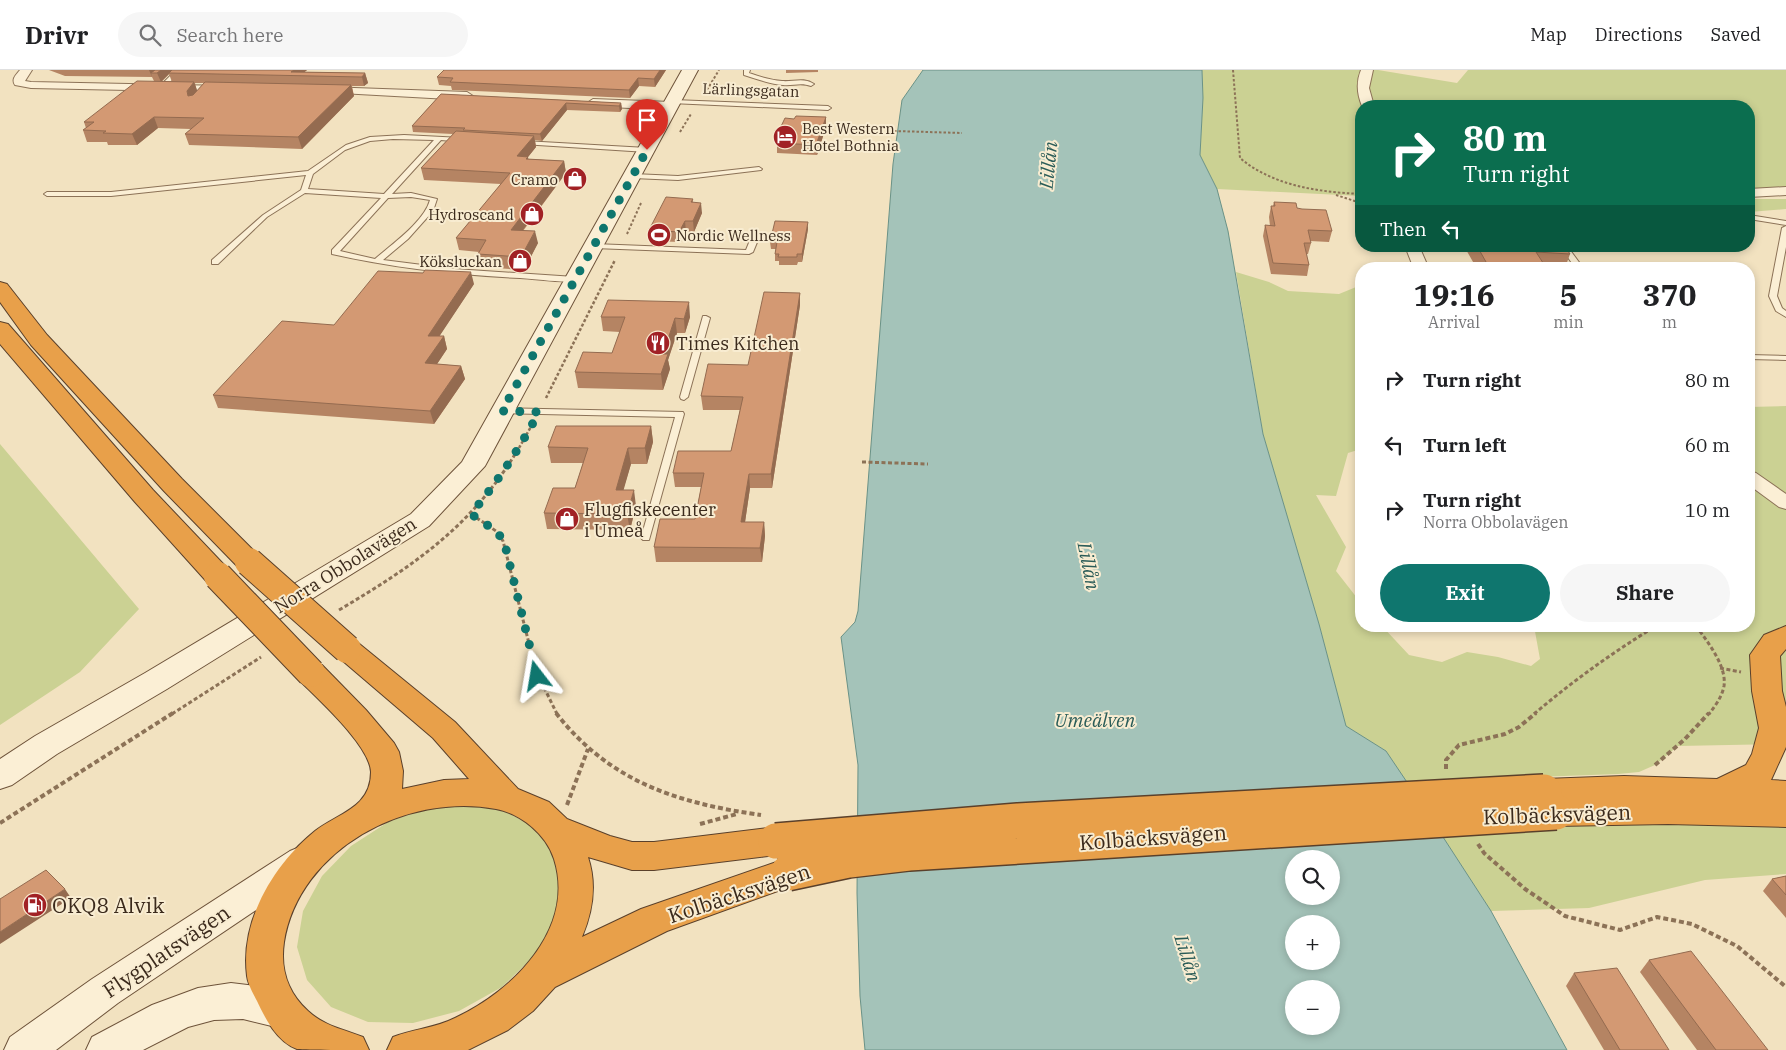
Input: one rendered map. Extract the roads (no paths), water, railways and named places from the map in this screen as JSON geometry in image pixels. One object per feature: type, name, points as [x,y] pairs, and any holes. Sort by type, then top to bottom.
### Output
[{"type":"highway","points":[[0,288],[39,340],[173,485],[249,562],[347,649],[444,730],[506,798]]},
{"type":"highway","points":[[0,329],[18,353],[144,496],[311,674],[355,718],[383,752],[387,771],[385,791],[370,814]]},
{"type":"highway","points":[[1720,792],[1758,774],[1768,754],[1775,728],[1767,691],[1765,655],[1774,642],[1786,636]]},
{"type":"highway","name":"Kolbäcksvägen","points":[[557,830],[606,849],[632,856],[654,856],[775,843],[849,860],[909,853],[1550,802],[1624,789],[1786,794]]},
{"type":"highway","points":[[331,1047],[298,1028],[280,1010],[266,978],[264,947],[268,928],[277,903],[292,878],[312,855],[336,835],[370,814],[411,799],[445,792],[477,792],[506,798],[536,811],[557,830],[569,850],[577,879],[574,912],[563,943],[542,975],[479,1035],[454,1038],[422,1048],[407,1050]]},
{"type":"highway","name":"Kolbäcksvägen","points":[[1550,802],[1608,811],[1668,810],[1786,813]]},
{"type":"highway","points":[[1608,811],[1786,831]]},
{"type":"highway","name":"Kolbäcksvägen","points":[[542,975],[654,920],[775,843]]},
{"type":"street","points":[[26,70],[19,78],[19,83],[31,85],[236,89]]},
{"type":"street","name":"Norra Obbolavägen","points":[[0,776],[46,746],[156,682],[420,520],[472,466],[690,70]]},
{"type":"street","points":[[1365,100],[1363,95],[1364,74],[1367,70]]},
{"type":"street","points":[[311,90],[476,97]]},
{"type":"street","name":"Lärlingsgatan","points":[[583,102],[672,104]]},
{"type":"street","points":[[1755,192],[1786,191]]},
{"type":"street","points":[[1755,481],[1786,502]]},
{"type":"street","name":"Flygplatsvägen","points":[[24,1050],[105,991],[312,855]]},
{"type":"street","points":[[106,1050],[176,1014],[206,1003],[233,1000],[280,1010]]},
{"type":"lane","points":[[162,87],[178,70]]},
{"type":"lane","points":[[747,70],[746,74],[765,80],[784,83],[807,82],[811,84]]},
{"type":"lane","points":[[198,98],[208,88]]},
{"type":"lane","name":"Lärlingsgatan","points":[[672,104],[698,103],[828,108]]},
{"type":"lane","points":[[47,194],[111,194],[310,173],[346,147],[368,139],[387,136],[469,140]]},
{"type":"lane","points":[[439,138],[335,252],[377,261],[462,273],[575,279]]},
{"type":"lane","points":[[518,143],[647,150]]},
{"type":"lane","points":[[633,176],[678,178],[759,169]]},
{"type":"lane","points":[[304,191],[310,173]]},
{"type":"lane","points":[[216,262],[264,216],[304,191],[386,196],[411,195],[434,199],[431,210],[405,237],[377,261]]},
{"type":"lane","points":[[1755,218],[1786,223]]},
{"type":"lane","points":[[1786,228],[1773,296],[1780,309],[1786,315]]},
{"type":"lane","points":[[594,246],[749,252],[756,235]]},
{"type":"lane","points":[[684,397],[706,318]]},
{"type":"lane","points":[[1755,357],[1786,358]]},
{"type":"lane","points":[[502,411],[680,414],[646,538]]},
{"type":"water","name":"Umeälven","points":[[923,70],[1202,70],[1203,98],[1200,155],[1217,189],[1228,231],[1263,434],[1319,624],[1346,726],[1386,751],[1491,911],[1567,1050],[865,1050],[860,996],[857,893],[858,765],[841,637],[855,622],[858,611],[893,164],[902,100]]},
{"type":"place","name":"Best Western Hotel Bothnia","points":[[785,137]]},
{"type":"place","name":"Cramo","points":[[575,179]]},
{"type":"place","name":"Hydroscand","points":[[532,214]]},
{"type":"place","name":"Nordic Wellness","points":[[659,235]]},
{"type":"place","name":"Köksluckan","points":[[520,261]]},
{"type":"place","name":"Times Kitchen","points":[[658,343]]},
{"type":"place","name":"Flugfiskecenter i Umeå","points":[[567,519]]},
{"type":"place","name":"OKQ8 Alvik","points":[[35,905]]},
{"type":"water label","name":"Lillån","points":[[1048,165]]},
{"type":"water label","name":"Lillån","points":[[1089,566]]},
{"type":"water label","name":"Lillån","points":[[1188,958]]}]
